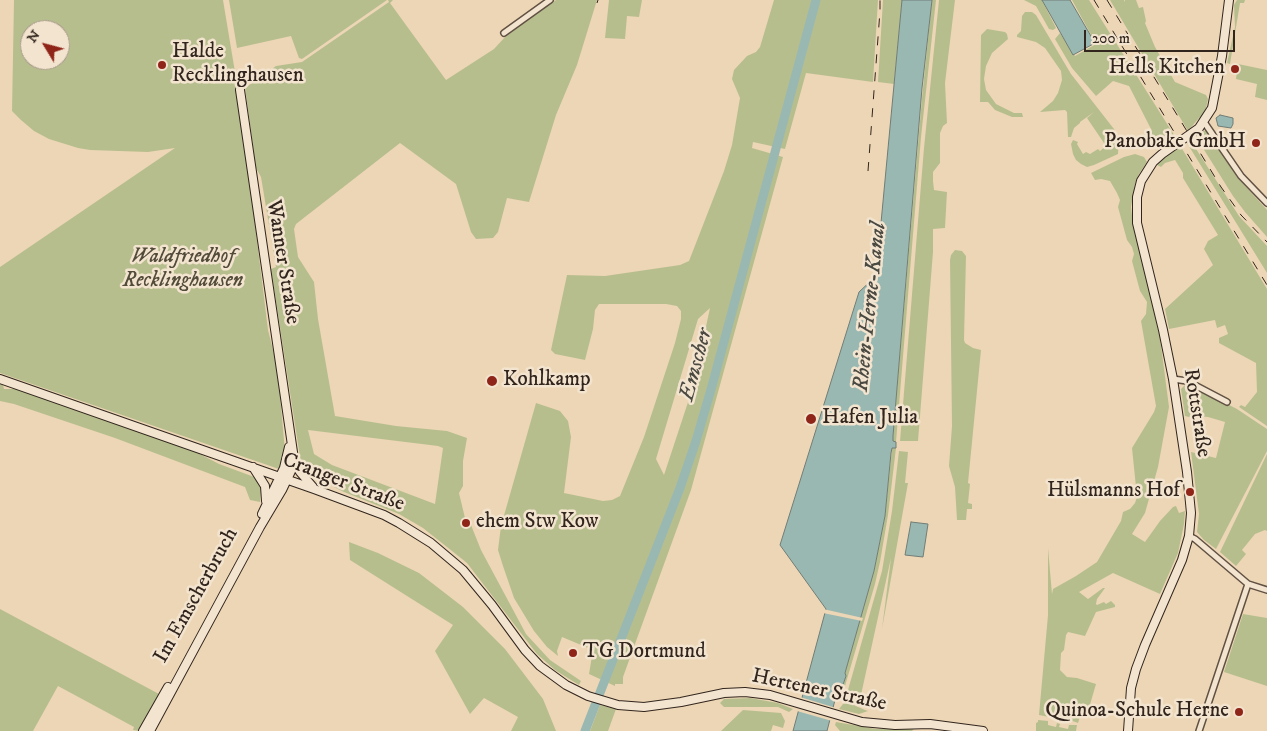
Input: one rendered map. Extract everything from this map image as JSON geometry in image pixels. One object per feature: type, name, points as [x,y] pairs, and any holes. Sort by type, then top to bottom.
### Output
[{"type":"main road","name":"Rottstraße","points":[[1128,731],[1131,688],[1136,670],[1147,639],[1182,560],[1189,536],[1191,513],[1190,492],[1173,379],[1137,223],[1137,197],[1141,181],[1153,162],[1170,148],[1194,133],[1204,122],[1212,108],[1216,93],[1229,0]]},
{"type":"main road","name":"Wanner Straße","points":[[240,90],[294,459],[283,478]]},
{"type":"main road","name":"Cranger Straße","points":[[0,379],[314,488],[384,515],[413,530],[447,556],[472,580],[525,650],[540,666],[566,685],[588,696],[618,704]]},
{"type":"main road","name":"Wanner Straße","points":[[283,478],[291,439]]},
{"type":"main road","points":[[294,459],[300,472],[314,488]]},
{"type":"main road","points":[[253,467],[266,486],[267,510]]},
{"type":"main road","name":"Im Emscherbruch","points":[[150,731],[283,478]]},
{"type":"main road","name":"Im Emscherbruch","points":[[143,731],[267,510]]},
{"type":"main road","name":"Hertener Straße","points":[[618,704],[653,706],[735,692],[770,696],[872,724],[930,724],[983,731]]},
{"type":"street","points":[[504,33],[550,0]]},
{"type":"street","points":[[1204,122],[1241,176],[1267,203]]},
{"type":"street","points":[[1173,379],[1187,381],[1227,402]]},
{"type":"street","points":[[1189,536],[1248,584],[1267,590]]},
{"type":"street","points":[[1200,731],[1248,584]]},
{"type":"green space","name":"Waldfriedhof Recklinghausen","points":[[14,0],[223,0],[240,102],[268,330],[274,354],[280,395],[285,452],[279,469],[0,373],[0,267],[175,148],[148,152],[78,148],[49,139],[34,131],[12,111]]},
{"type":"green space","points":[[229,0],[387,0],[302,59],[299,58],[291,36],[237,48]]},
{"type":"green space","points":[[388,0],[393,0],[390,3],[446,80],[494,49],[505,37],[556,0],[597,0],[577,65],[556,115],[529,202],[507,198],[498,232],[493,238],[476,239],[471,232],[456,184],[400,143],[296,224],[294,229],[298,257],[314,282],[318,319],[335,416],[396,426],[447,431],[467,438],[463,461],[463,486],[459,493],[465,518],[471,525],[481,550],[526,634],[550,660],[581,681],[579,685],[555,670],[537,654],[467,563],[423,528],[399,514],[344,492],[314,477],[305,469],[300,457],[271,269],[276,267],[261,177],[256,168],[245,88],[276,66],[302,62],[389,2]],"holes":[[[308,430],[443,448],[435,504],[332,465],[314,454]]]},
{"type":"green space","points":[[609,0],[642,0],[639,17],[627,16],[625,39],[605,38]]},
{"type":"green space","points":[[774,0],[878,0],[873,82],[806,73],[785,149],[753,142],[752,148],[783,157],[691,490],[623,677],[623,684],[615,684],[615,686],[589,674],[593,650],[562,637],[557,651],[558,656],[547,647],[534,631],[514,598],[503,566],[498,550],[501,526],[536,403],[560,411],[568,421],[571,437],[564,493],[603,501],[612,500],[620,496],[644,437],[675,343],[681,311],[677,306],[666,304],[599,304],[595,310],[593,329],[585,360],[555,354],[551,350],[567,275],[605,276],[680,265],[689,261],[724,171],[732,145],[740,98],[732,79],[734,70],[747,56],[756,52],[760,47]],"holes":[[[710,308],[693,387],[664,475],[656,459],[698,319]]]},
{"type":"green space","points":[[883,0],[902,0],[894,84],[878,82]]},
{"type":"green space","points":[[932,0],[936,0],[921,137],[896,442],[893,441],[893,436]]},
{"type":"green space","points":[[939,0],[955,0],[945,83],[947,123],[943,126],[940,133],[940,163],[933,172],[934,190],[947,192],[945,228],[933,229],[933,252],[918,441],[900,441],[924,148]]},
{"type":"green space","points":[[1024,0],[1042,0],[1056,28],[1053,30],[1049,29],[1036,6]]},
{"type":"green space","points":[[1072,0],[1089,0],[1176,138],[1165,141],[1167,145],[1162,147],[1154,146],[1151,129],[1129,86],[1113,81],[1096,96],[1072,68],[1055,39],[1060,33],[1075,56],[1096,44]]},
{"type":"green space","points":[[1110,0],[1124,0],[1125,2],[1125,0],[1136,0],[1139,8],[1143,7],[1145,23],[1155,47],[1175,82],[1206,95],[1208,99],[1203,116],[1188,131]]},
{"type":"green space","points":[[1237,0],[1245,0],[1244,3],[1240,3],[1230,64],[1227,63],[1235,27],[1234,5]]},
{"type":"green space","points":[[1025,12],[1032,12],[1036,15],[1071,74],[1114,129],[1119,139],[1118,154],[1087,167],[1081,164],[1073,154],[1071,144],[1073,140],[1078,142],[1077,144],[1083,154],[1086,152],[1090,154],[1098,149],[1100,151],[1106,146],[1087,118],[1094,112],[1080,122],[1074,128],[1071,137],[1068,137],[1067,112],[1065,110],[1040,112],[1053,101],[1058,93],[1062,80],[1061,71],[1045,48],[1036,42],[1017,37],[1021,31],[1022,16]]},
{"type":"green space","points":[[987,29],[1005,32],[1008,39],[992,53],[986,66],[984,79],[986,90],[996,104],[1014,113],[1022,113],[1023,117],[1012,117],[995,110],[988,102],[980,102],[981,35]]},
{"type":"green space","points":[[1238,64],[1267,70],[1267,100],[1255,97],[1257,84],[1236,79]]},
{"type":"green space","points":[[1202,131],[1206,131],[1237,177],[1267,210],[1267,237],[1233,196],[1196,137]]},
{"type":"green space","points":[[1191,141],[1239,216],[1267,246],[1267,273],[1187,143]]},
{"type":"green space","points":[[1181,147],[1267,289],[1267,426],[1239,407],[1241,405],[1245,407],[1257,392],[1256,363],[1219,343],[1219,338],[1228,334],[1225,325],[1217,328],[1215,320],[1169,329],[1165,309],[1213,265],[1204,249],[1208,241],[1218,235],[1183,178],[1183,173],[1175,160],[1165,163],[1161,167],[1157,165],[1165,157]]},
{"type":"green space","points":[[1135,154],[1144,157],[1147,162],[1135,184],[1131,207],[1133,223],[1160,338],[1169,407],[1158,467],[1145,513],[1132,534],[1145,542],[1160,521],[1176,506],[1179,513],[1185,511],[1184,524],[1178,553],[1160,594],[1113,573],[1079,592],[1088,599],[1105,588],[1097,599],[1096,604],[1104,602],[1106,604],[1111,601],[1115,607],[1096,612],[1085,636],[1068,632],[1066,635],[1064,650],[1061,653],[1060,670],[1067,677],[1096,684],[1089,708],[1083,707],[1078,723],[1070,720],[1070,716],[1061,715],[1060,719],[1058,719],[1058,715],[1049,713],[1049,717],[1039,715],[1048,615],[1048,548],[1052,594],[1053,589],[1097,562],[1121,521],[1123,512],[1130,509],[1137,497],[1132,448],[1156,406],[1141,321],[1146,314],[1147,302],[1140,291],[1132,261],[1134,254],[1127,240],[1118,207],[1120,200],[1117,193],[1110,181],[1095,180],[1091,173],[1124,157]]},
{"type":"green space","points":[[955,250],[962,251],[966,256],[964,340],[965,343],[973,348],[981,350],[968,483],[970,484],[968,503],[972,504],[972,509],[967,509],[966,520],[957,520],[955,487],[949,466],[952,426],[950,260]]},
{"type":"green space","points":[[0,384],[3,385],[4,389],[16,389],[196,452],[219,464],[257,478],[261,489],[260,502],[250,500],[245,487],[115,438],[0,401]]},
{"type":"green space","points":[[1185,385],[1196,388],[1237,409],[1267,429],[1267,451],[1216,549],[1197,532],[1199,514],[1191,452],[1216,458],[1225,422],[1208,417],[1198,416],[1197,419],[1185,416],[1181,389]]},
{"type":"green space","points":[[892,448],[896,448],[880,562],[845,686],[843,684],[846,676],[845,673],[874,571],[885,516]]},
{"type":"green space","points":[[899,451],[908,452],[905,483],[908,483],[882,629],[891,558],[859,704],[849,699],[848,690],[882,571]]},
{"type":"green space","points":[[1267,454],[1267,531],[1255,534],[1242,550],[1246,554],[1236,566],[1220,552]]},
{"type":"green space","points":[[349,542],[378,553],[419,573],[463,607],[505,649],[543,699],[556,731],[511,731],[518,717],[484,698],[470,714],[435,651],[453,625],[350,560]]},
{"type":"green space","points":[[0,609],[159,694],[139,731],[133,730],[134,727],[58,686],[33,731],[0,731]]},
{"type":"green space","points":[[1243,614],[1267,618],[1267,686],[1224,672]]},
{"type":"green space","points":[[750,698],[778,703],[793,709],[789,712],[778,707],[724,707],[720,703],[724,699]]},
{"type":"green space","points":[[847,702],[868,711],[859,714],[839,709]]},
{"type":"green space","points":[[600,705],[616,709],[608,731],[590,731]]},
{"type":"green space","points":[[743,710],[781,713],[785,721],[783,728],[773,725],[771,731],[721,731]]},
{"type":"green space","points":[[1038,720],[1048,721],[1048,725],[1056,727],[1057,723],[1060,724],[1059,727],[1068,729],[1069,725],[1077,725],[1076,731],[1036,731]]},
{"type":"green space","points":[[836,722],[876,729],[914,729],[912,731],[840,731],[835,725]]},
{"type":"water","name":"Rhein-Herne-Kanal","points":[[902,0],[932,0],[922,88],[893,436],[896,448],[892,448],[891,453],[885,516],[874,571],[845,673],[846,676],[838,699],[835,700],[827,731],[793,731],[826,609],[780,545],[859,292],[876,276]]},
{"type":"water","points":[[1042,0],[1070,0],[1095,43],[1073,55]]},
{"type":"water","points":[[1220,115],[1233,118],[1231,128],[1218,126],[1216,118]]},
{"type":"water","points":[[911,522],[928,524],[923,557],[905,555]]},
{"type":"pier","points":[[823,609],[863,618],[862,621],[823,613]]},
{"type":"pier","points":[[800,697],[836,708],[832,721],[797,711]]},
{"type":"waterway","name":"Emscher","points":[[585,731],[680,488],[696,441],[816,0]]},
{"type":"railway","points":[[868,171],[880,0]]},
{"type":"railway","points":[[1094,0],[1267,285]]},
{"type":"railway","points":[[1107,0],[1221,187],[1241,215],[1267,242]]},
{"type":"place","name":"Halde Recklinghausen","points":[[162,65]]},
{"type":"place","name":"Hells Kitchen","points":[[1235,69]]},
{"type":"place","name":"Panobake GmbH","points":[[1256,143]]},
{"type":"place","name":"Kohlkamp","points":[[492,381]]},
{"type":"place","name":"Hafen Julia","points":[[811,419]]},
{"type":"place","name":"Hülsmanns Hof","points":[[1190,492]]},
{"type":"place","name":"ehem Stw Kow","points":[[466,523]]},
{"type":"place","name":"TG Dortmund","points":[[573,653]]},
{"type":"place","name":"Quinoa-Schule Herne","points":[[1239,712]]}]
